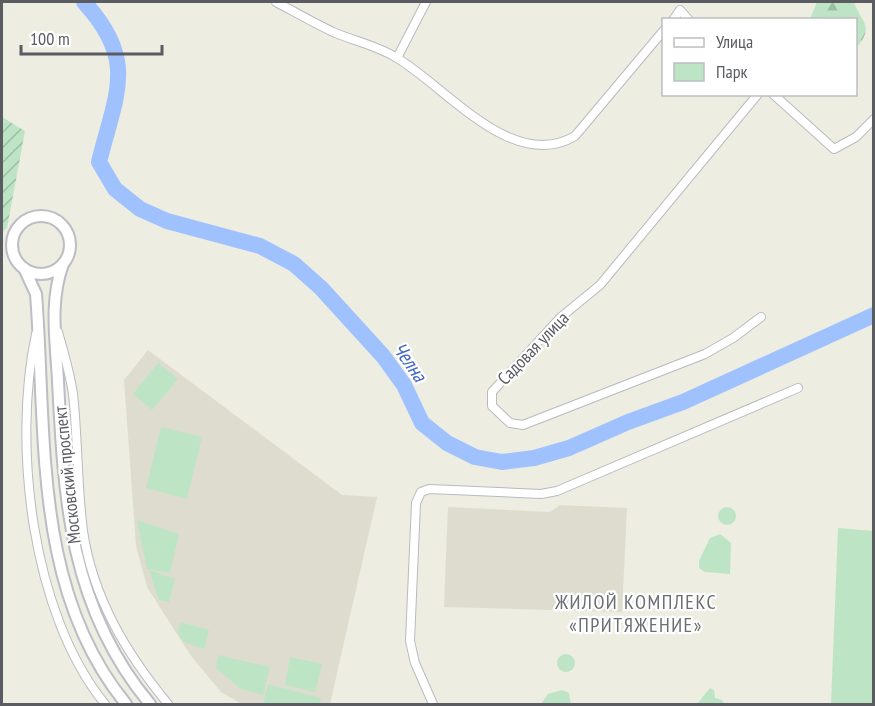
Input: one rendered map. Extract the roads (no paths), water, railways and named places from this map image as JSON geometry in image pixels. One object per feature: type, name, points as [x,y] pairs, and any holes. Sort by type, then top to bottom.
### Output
[{"type":"main road","name":"Московский проспект","points":[[126,705],[97,663],[77,622],[63,582],[47,491],[36,294],[15,255],[13,238],[21,224],[38,217],[54,219],[66,229],[70,252],[63,264],[54,294],[63,471],[70,531],[84,587],[97,622],[116,657],[150,705]]},
{"type":"main road","points":[[24,268],[29,273],[46,275],[63,264]]},
{"type":"street","points":[[276,2],[332,31],[397,57],[495,132],[520,142],[545,146],[563,144],[575,136],[662,31]]},
{"type":"street","points":[[397,57],[426,2]]},
{"type":"street","name":"Садовая улица","points":[[756,96],[600,285],[561,317],[492,392],[492,406],[510,423],[523,425],[705,354],[733,338],[761,316]]},
{"type":"street","points":[[774,96],[834,149],[856,137],[873,119]]},
{"type":"street","points":[[39,321],[29,366],[26,420],[34,524],[42,571],[55,614],[69,647],[105,705]]},
{"type":"street","points":[[55,322],[69,368],[83,532],[92,572],[102,601],[119,636],[142,672],[168,705]]},
{"type":"street","points":[[433,705],[415,663],[410,634],[416,503],[421,492],[429,489],[550,493],[798,388]]},
{"type":"waterway","name":"Челна","points":[[84,2],[101,23],[112,42],[117,60],[116,97],[99,162],[115,189],[140,209],[167,221],[260,246],[294,264],[321,288],[383,356],[404,385],[422,423],[447,443],[475,457],[502,462],[534,458],[569,448],[628,422],[683,402],[874,315]]},
{"type":"district","name":"ЖИЛОЙ КОМПЛЕКС «ПРИТЯЖЕНИЕ»","points":[[636,614]]}]
